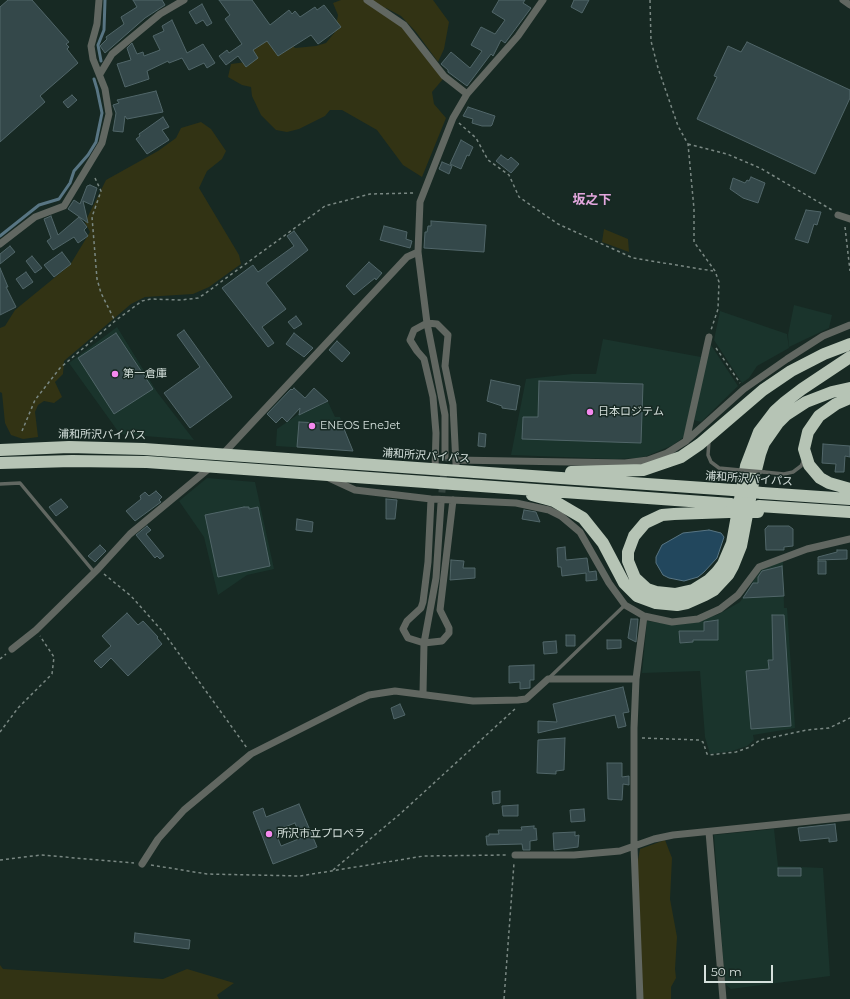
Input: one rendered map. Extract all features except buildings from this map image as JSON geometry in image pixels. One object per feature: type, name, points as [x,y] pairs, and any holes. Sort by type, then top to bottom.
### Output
[{"type":"highway","points":[[460,468],[592,472],[643,470],[681,458],[710,436],[750,400],[791,370],[824,354],[850,344]]},
{"type":"highway","points":[[730,508],[662,515],[645,523],[634,536],[628,552],[630,569],[635,578],[647,589],[656,592],[675,594],[693,590],[706,583],[717,572],[723,564],[732,543],[746,466],[759,432],[775,411],[785,402],[850,357]]},
{"type":"highway","points":[[392,479],[531,495],[554,501],[574,511],[591,526],[603,543],[624,583],[637,596],[656,603],[677,605],[705,596],[714,590],[728,575],[733,566],[744,533],[756,466],[764,443],[774,428],[786,415],[806,402],[832,392],[850,388]]},
{"type":"highway","points":[[850,398],[827,410],[812,424],[805,440],[806,458],[814,472],[820,478],[829,483],[850,489]]},
{"type":"highway","name":"浦和所沢バイパス","points":[[0,450],[69,447],[144,449],[435,470],[460,468],[850,499]]},
{"type":"highway","points":[[0,462],[72,461],[212,466],[319,473],[730,508],[845,511]]},
{"type":"street","points":[[0,244],[35,217],[64,206],[102,143],[109,114],[100,74],[93,59],[91,46],[97,24],[99,0]]},
{"type":"street","points":[[100,74],[112,54],[160,14],[184,0]]},
{"type":"street","points":[[367,0],[404,25],[444,76],[467,94]]},
{"type":"street","points":[[445,456],[445,415],[427,323],[418,252],[419,214],[423,194],[453,118],[467,94],[512,44],[543,0]]},
{"type":"street","points":[[843,0],[850,5]]},
{"type":"street","points":[[838,215],[850,218]]},
{"type":"street","points":[[222,455],[407,257],[418,252]]},
{"type":"street","points":[[435,470],[436,433],[431,390],[424,359],[410,340],[414,330],[427,323],[437,324],[448,335],[445,366],[460,468],[624,463],[648,460],[661,456],[686,441],[744,389],[787,359],[823,336],[850,325]]},
{"type":"street","points":[[686,441],[709,338]]},
{"type":"street","points":[[12,649],[36,630],[130,534],[212,466]]},
{"type":"street","points":[[319,473],[355,490],[431,499],[534,506],[561,516],[580,532],[609,583],[625,605],[644,616],[672,622],[698,619],[720,609],[738,595],[759,566],[807,549],[850,539]]},
{"type":"street","points":[[431,499],[428,562],[423,602],[421,608],[407,621],[403,630],[408,638],[424,643],[442,641],[449,632],[449,628],[440,610],[453,500]]},
{"type":"street","points":[[423,694],[424,643],[436,578],[441,503]]},
{"type":"street","points":[[640,999],[634,847],[634,738],[636,679],[644,616]]},
{"type":"street","points":[[142,864],[158,839],[184,810],[251,754],[358,700],[369,696],[395,691],[473,701],[526,699],[548,679],[636,679]]},
{"type":"street","points":[[515,855],[574,855],[620,851],[654,839],[850,817]]},
{"type":"street","points":[[709,832],[723,999]]},
{"type":"lane","points":[[710,436],[708,455],[711,462],[719,468],[784,474],[792,472],[801,466],[806,458]]},
{"type":"lane","points":[[0,484],[20,483],[96,570]]},
{"type":"lane","points":[[548,679],[625,605]]},
{"type":"path","points":[[650,0],[651,41],[658,68],[678,126],[688,144],[693,196],[694,242],[715,271],[719,282],[718,309],[709,338],[744,389]]},
{"type":"path","points":[[453,118],[476,138],[488,160],[509,175],[519,197],[558,224],[633,258],[715,271]]},
{"type":"path","points":[[688,144],[727,154],[760,168],[838,215],[844,221],[850,271]]},
{"type":"path","points":[[95,178],[101,191],[92,217],[97,279],[101,293],[115,321]]},
{"type":"path","points":[[22,431],[35,400],[60,368],[115,321],[146,300],[181,300],[203,296],[325,206],[370,194],[423,194]]},
{"type":"path","points":[[96,570],[131,596],[164,633],[251,754]]},
{"type":"path","points":[[0,732],[18,708],[52,674],[54,657],[36,630]]},
{"type":"path","points":[[332,870],[400,814],[526,699]]},
{"type":"path","points":[[634,738],[699,740],[703,742],[709,755],[736,752],[750,747],[760,740],[807,730],[829,728],[850,718]]},
{"type":"path","points":[[0,860],[42,855],[142,864],[207,874],[300,876],[424,856],[515,855],[504,999]]},
{"type":"shaded area","points":[[341,0],[433,0],[449,22],[444,49],[438,62],[416,32],[401,16],[386,8],[381,13],[403,26],[443,79],[432,92],[434,104],[446,118],[422,177],[403,165],[377,130],[342,110],[330,110],[325,116],[299,129],[287,132],[276,130],[261,115],[252,96],[251,87],[242,85],[228,77],[231,64],[254,61],[250,36],[286,40],[295,48],[316,46],[326,43],[335,32],[338,15],[333,3]]},
{"type":"shaded area","points":[[201,122],[211,129],[226,151],[222,159],[207,171],[199,188],[239,255],[241,264],[209,287],[193,294],[145,297],[131,304],[64,361],[63,374],[55,382],[62,397],[54,403],[44,401],[38,405],[35,412],[38,437],[23,439],[11,435],[5,423],[2,393],[0,392],[0,328],[5,326],[15,310],[70,265],[90,232],[85,222],[106,180],[158,151],[176,138],[181,128]]},
{"type":"shaded area","points":[[604,229],[628,239],[629,252],[602,242]]},
{"type":"shaded area","points":[[794,305],[832,315],[829,328],[789,347],[788,335]]},
{"type":"shaded area","points":[[720,311],[787,334],[789,348],[757,366],[749,378],[742,383],[714,340]]},
{"type":"shaded area","points":[[117,327],[157,392],[194,440],[120,434],[69,363]]},
{"type":"shaded area","points":[[603,339],[701,357],[684,437],[673,445],[647,456],[637,458],[616,459],[511,455],[526,379],[572,374],[596,374]]},
{"type":"shaded area","points":[[711,345],[738,386],[701,422],[694,420],[705,365]]},
{"type":"shaded area","name":"ENEOS EneJet","points":[[328,402],[335,417],[340,417],[353,451],[276,446],[277,429],[300,413],[301,414]]},
{"type":"shaded area","points":[[207,478],[255,482],[274,569],[247,575],[218,595],[204,537],[179,501]]},
{"type":"shaded area","points":[[783,560],[784,608],[787,608],[795,728],[753,735],[754,740],[747,746],[732,751],[710,754],[705,737],[700,671],[642,673],[647,621],[675,625],[697,622],[719,614],[740,602],[761,569]]},
{"type":"shaded area","points":[[774,829],[778,866],[823,868],[830,976],[731,989],[725,984],[714,835]]},
{"type":"shaded area","points":[[665,840],[672,858],[670,899],[677,937],[675,969],[676,978],[671,987],[671,999],[640,999],[638,921],[640,914],[636,871],[640,849]]},
{"type":"shaded area","points":[[0,965],[3,969],[163,979],[187,969],[234,983],[217,995],[219,999],[0,999]]},
{"type":"water","points":[[709,530],[721,533],[724,537],[717,558],[704,572],[698,577],[684,581],[669,578],[663,575],[656,563],[656,557],[662,545],[683,533]]},
{"type":"waterway","points":[[101,61],[98,45],[104,30],[105,0]]},
{"type":"waterway","points":[[0,236],[39,205],[59,199],[70,183],[74,171],[88,155],[96,142],[102,113],[94,79]]},
{"type":"tunnel","points":[[441,503],[445,456]]},
{"type":"place","name":"第一倉庫","points":[[115,374]]},
{"type":"place","name":"日本ロジテム","points":[[590,412]]},
{"type":"place","name":"ENEOS EneJet","points":[[312,426]]},
{"type":"place","name":"所沢市立プロペラ","points":[[269,834]]},
{"type":"district","name":"坂之下","points":[[592,200]]}]
